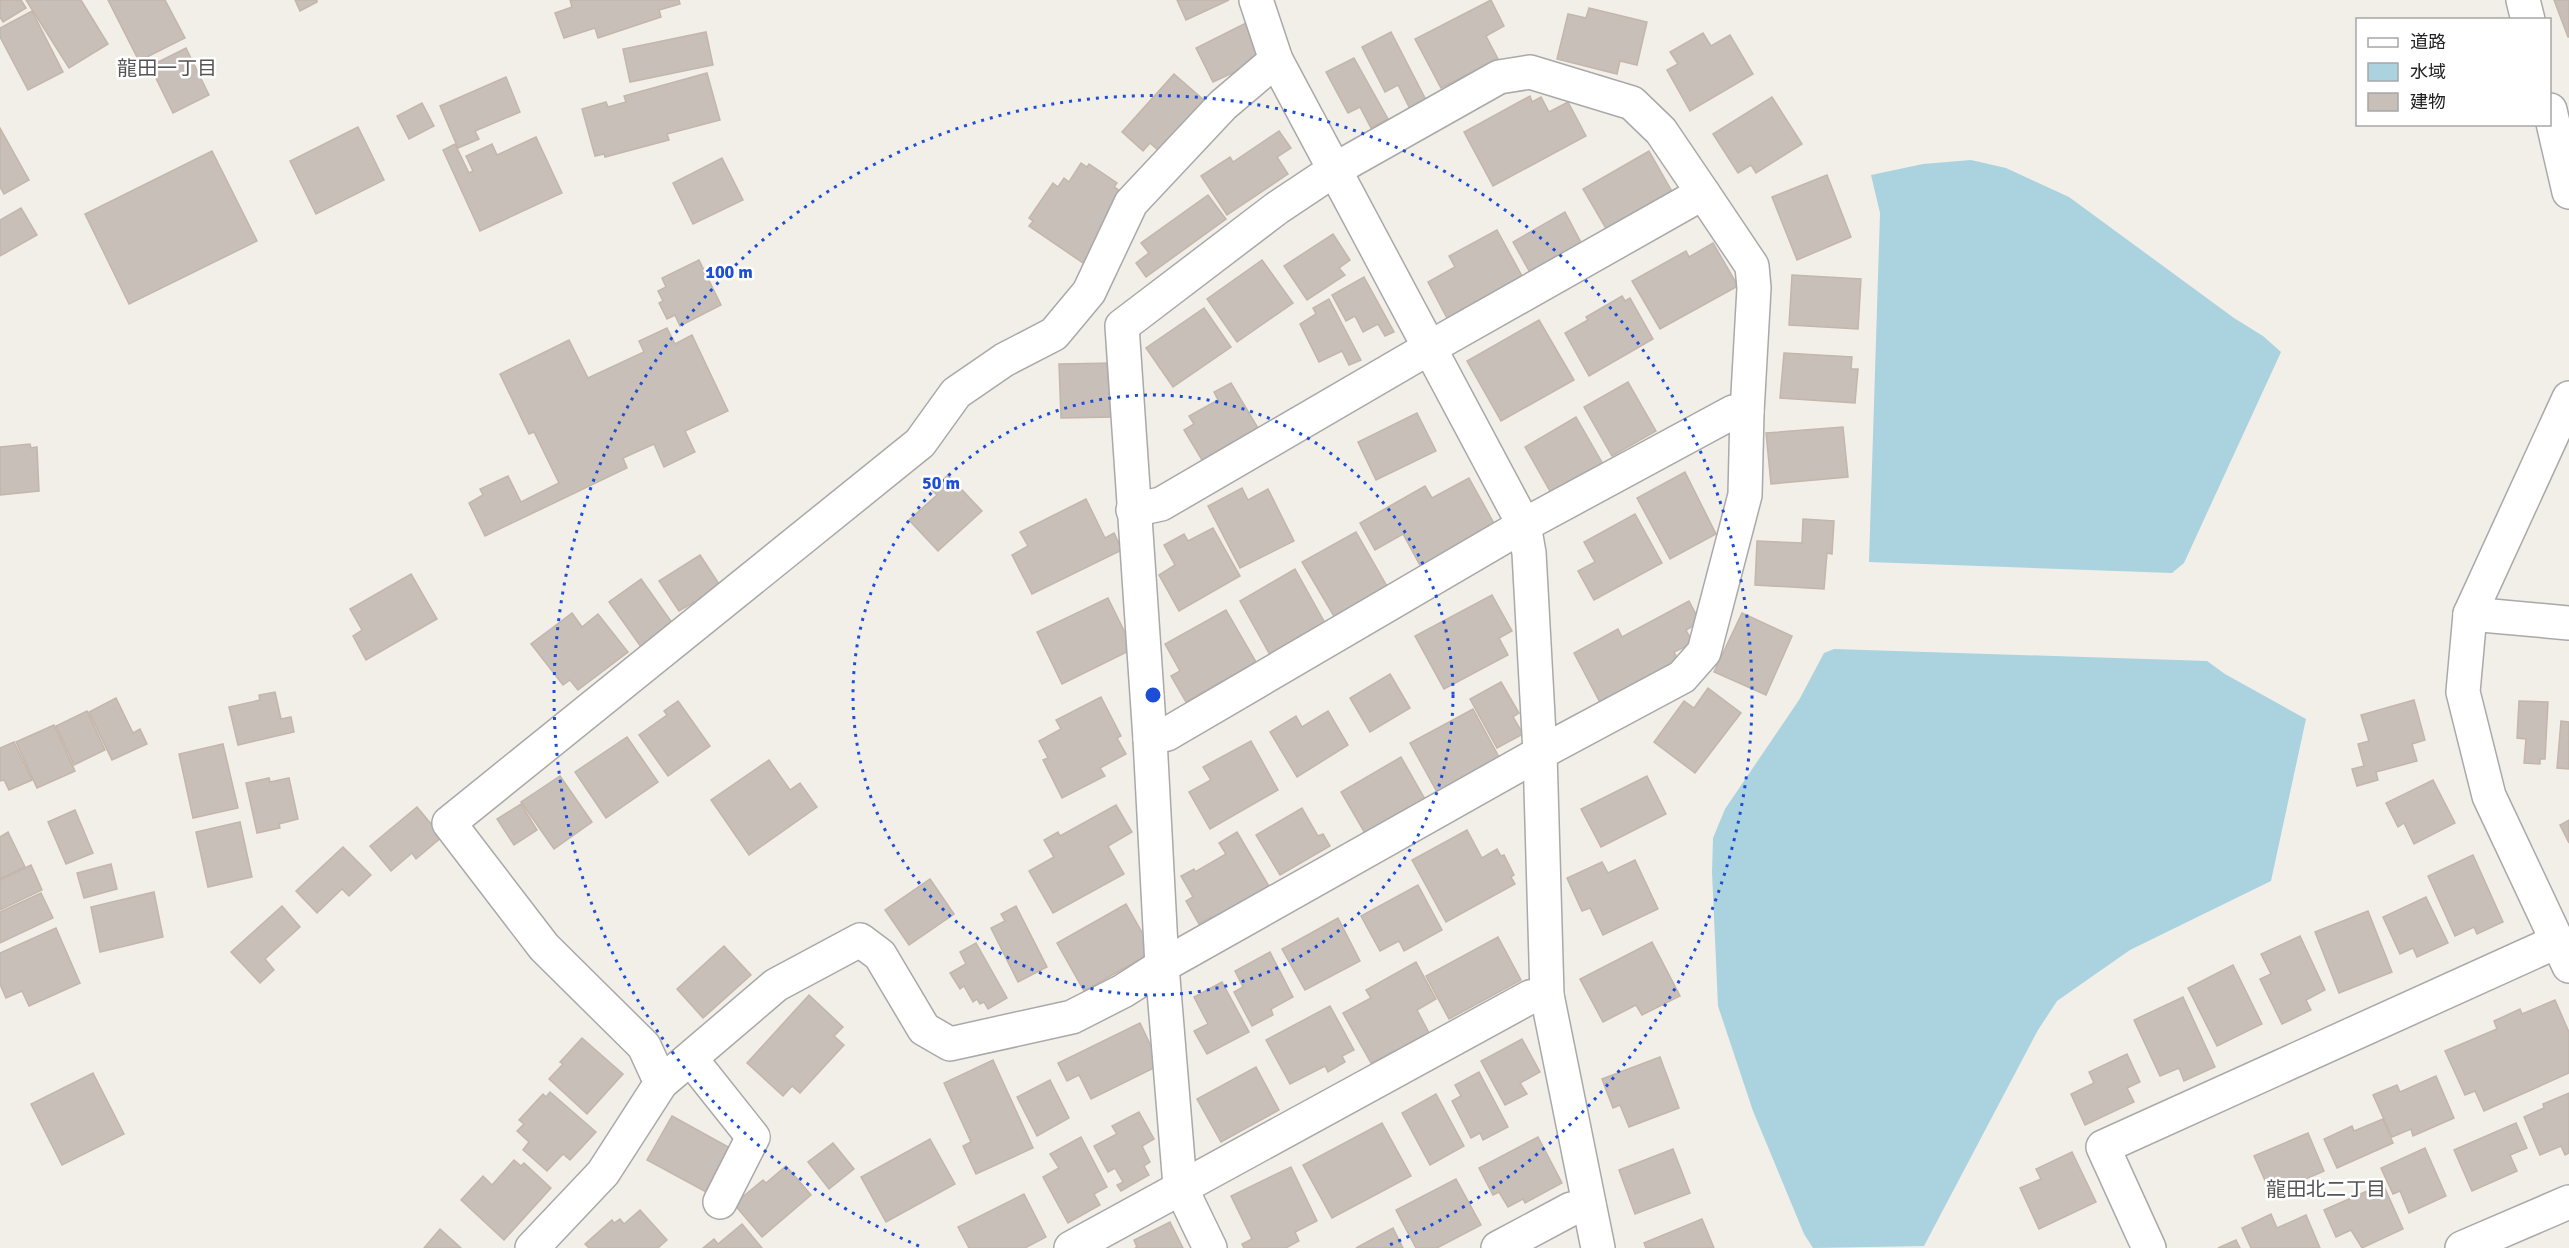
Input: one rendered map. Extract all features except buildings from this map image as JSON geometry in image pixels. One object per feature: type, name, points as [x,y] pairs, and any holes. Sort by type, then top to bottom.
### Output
[{"type":"street","points":[[1256,0],[1276,60],[1524,525],[1529,553],[1540,753],[1547,995],[1598,1248]]},
{"type":"street","points":[[2523,0],[2528,18]]},
{"type":"street","points":[[661,1083],[644,1046],[544,947],[450,823],[920,443],[956,393],[1004,360],[1054,334],[1089,292],[1131,203],[1223,105],[1276,60]]},
{"type":"street","points":[[532,1248],[603,1173],[661,1083],[776,985],[860,940],[880,955],[924,1029],[950,1044],[1072,1017],[1123,991],[1162,966],[1540,753],[1682,677],[1704,652],[1745,495],[1754,288],[1752,266],[1661,131],[1632,103],[1530,72],[1499,77],[1334,170],[1277,208],[1122,326],[1150,740],[1162,966],[1180,1186],[1210,1248]]},
{"type":"street","points":[[2551,114],[2569,192]]},
{"type":"street","points":[[1133,510],[1161,504],[1703,193]]},
{"type":"street","points":[[2149,1248],[2103,1147],[2563,954],[2489,796],[2463,692],[2470,614],[2569,398]]},
{"type":"street","points":[[1150,740],[1167,734],[1524,525],[1733,412],[1747,412]]},
{"type":"street","points":[[2470,614],[2569,623]]},
{"type":"street","points":[[1071,1248],[1180,1186],[1530,997],[1547,995]]},
{"type":"street","points":[[691,1059],[753,1137],[720,1202]]},
{"type":"street","points":[[2462,1248],[2569,1202]]},
{"type":"street","points":[[1498,1248],[1571,1209],[1589,1205]]},
{"type":"water","points":[[1971,160],[2006,168],[2069,197],[2234,318],[2263,336],[2281,352],[2184,563],[2172,573],[1869,562],[1880,213],[1871,175],[1923,164]]},
{"type":"water","points":[[1834,649],[2207,661],[2225,674],[2306,719],[2271,881],[2130,950],[2057,1001],[2038,1030],[1924,1246],[1813,1248],[1804,1234],[1753,1111],[1718,1006],[1712,872],[1713,838],[1725,809],[1799,700],[1824,653]]},
{"type":"district","name":"龍田一丁目","points":[[167,68]]},
{"type":"district","name":"龍田北二丁目","points":[[2326,1189]]}]
